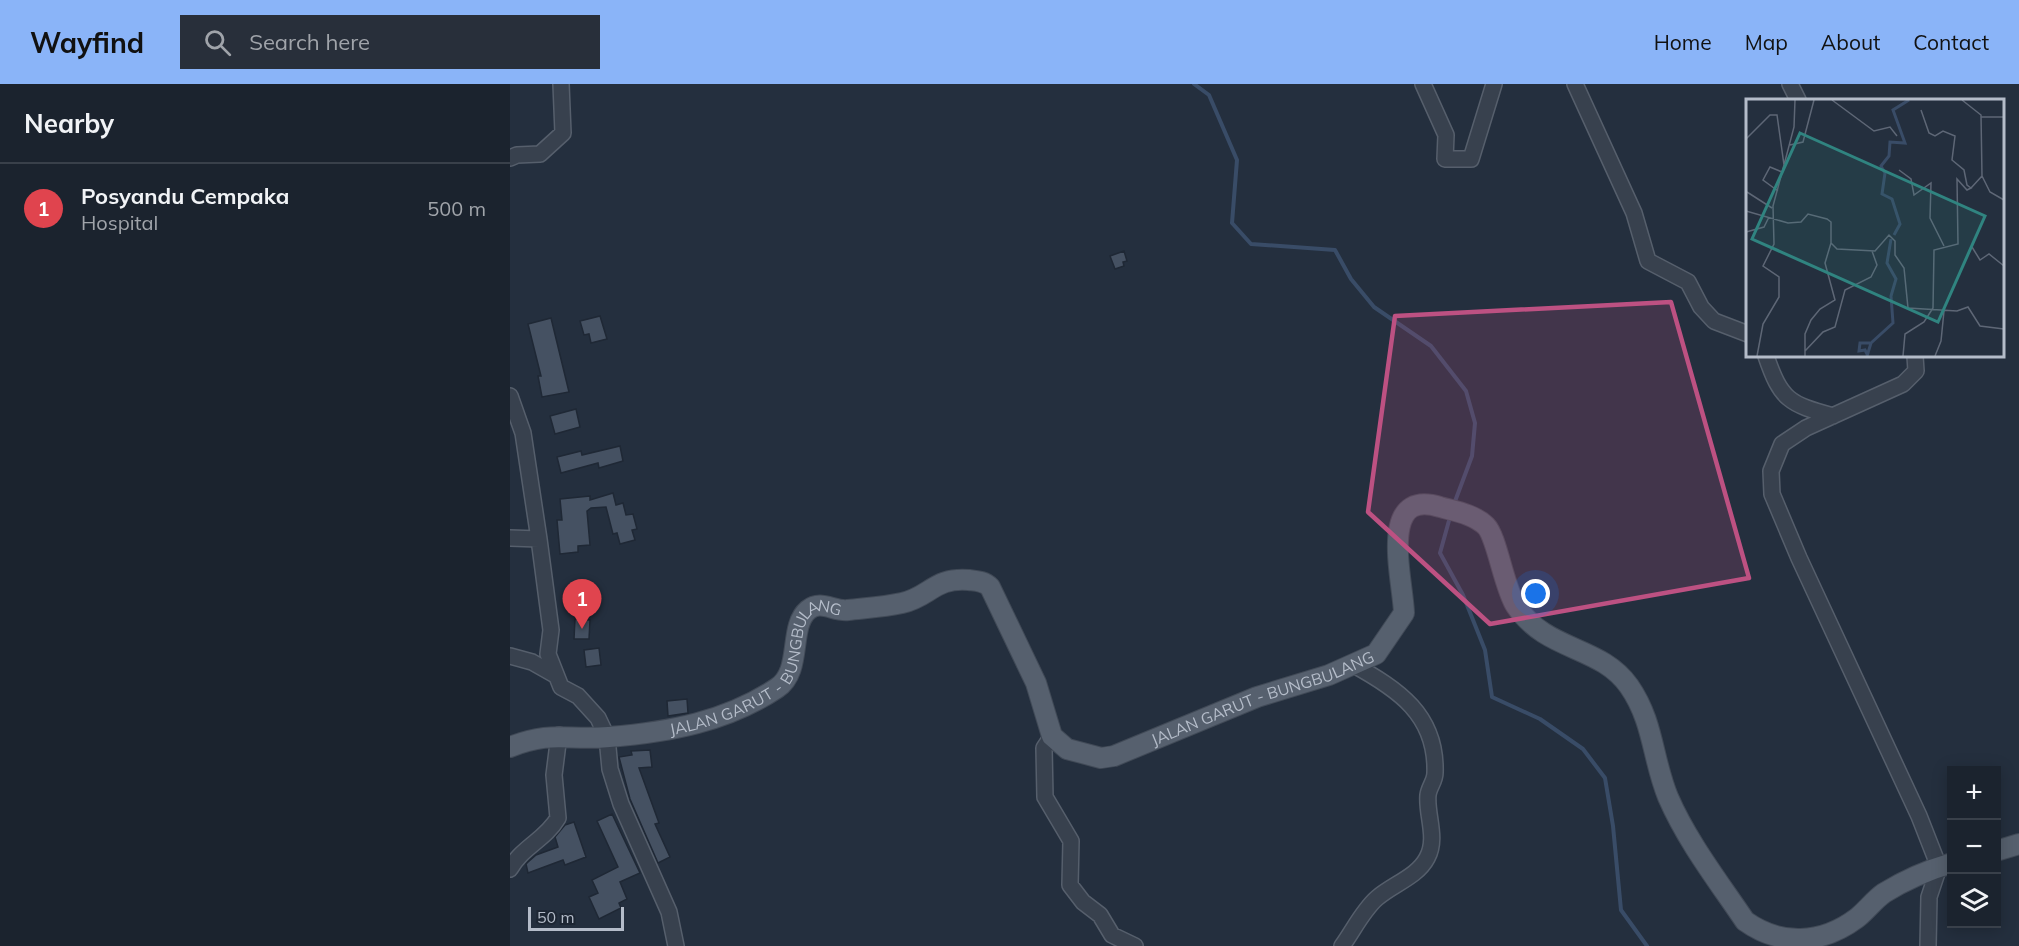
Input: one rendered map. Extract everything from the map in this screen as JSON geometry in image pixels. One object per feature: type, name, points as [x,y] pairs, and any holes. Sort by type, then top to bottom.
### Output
[{"type":"main road","name":"JALAN GARUT - BUNGBULANG","points":[[510,747],[541,736],[607,738],[673,730],[704,723],[780,686],[791,672],[804,615],[814,606],[846,610],[903,603],[934,586],[957,579],[980,581],[990,587],[1033,676],[1053,736],[1067,749],[1101,758],[1114,756],[1257,697],[1329,675],[1376,654],[1404,613],[1397,545],[1403,515],[1410,506],[1420,502],[1469,516],[1486,526],[1492,536],[1498,562],[1515,605],[1527,619],[1551,640],[1614,669],[1628,684],[1643,707],[1662,777],[1681,822],[1745,921],[1758,933],[1772,940],[1818,941],[1858,917],[1882,894],[1945,865]]},
{"type":"main road","points":[[2001,849],[2019,844]]},
{"type":"street","points":[[510,159],[517,155],[540,154],[563,133],[561,84]]},
{"type":"street","points":[[1423,84],[1446,135],[1445,159],[1471,159],[1494,84]]},
{"type":"street","points":[[1575,84],[1634,213],[1648,261],[1688,282],[1701,307],[1714,321],[1746,333]]},
{"type":"street","points":[[1790,84],[1798,99]]},
{"type":"street","points":[[1766,357],[1775,384],[1796,406],[1833,416]]},
{"type":"street","points":[[1915,357],[1916,371],[1903,384],[1806,428],[1782,444],[1771,471],[1773,494],[1799,558],[1919,816],[1945,865],[1929,897],[1928,946]]},
{"type":"street","points":[[510,397],[523,433],[539,539],[551,630],[548,654],[561,687],[578,696],[598,718],[607,738],[610,769],[621,804],[669,912],[676,946]]},
{"type":"street","points":[[510,538],[539,539]]},
{"type":"street","points":[[510,656],[532,662],[555,675]]},
{"type":"street","points":[[1342,946],[1375,899],[1414,873],[1427,858],[1432,844],[1428,794],[1435,776],[1434,743],[1424,720],[1391,685],[1352,664]]},
{"type":"street","points":[[510,869],[522,850],[542,840],[558,818],[554,775],[559,735]]},
{"type":"street","points":[[1053,736],[1044,748],[1045,797],[1071,841],[1070,885],[1083,903],[1100,915],[1112,935],[1135,946]]},
{"type":"highlighted area","points":[[1671,302],[1749,578],[1490,624],[1368,512],[1395,316]]},
{"type":"building","points":[[1124,251],[1127,261],[1123,262],[1124,266],[1115,269],[1110,256]]},
{"type":"building","points":[[600,316],[607,339],[591,343],[589,334],[584,335],[580,321]]},
{"type":"building","points":[[551,318],[569,392],[542,397],[538,376],[541,376],[528,324]]},
{"type":"building","points":[[576,409],[580,427],[555,434],[550,416]]},
{"type":"building","points":[[620,446],[623,461],[599,468],[598,463],[561,473],[557,457],[581,451],[582,455]]},
{"type":"building","points":[[613,493],[616,505],[623,503],[626,515],[633,514],[637,529],[632,530],[635,540],[620,544],[617,533],[613,534],[606,507],[591,508],[587,511],[590,545],[578,546],[578,552],[560,554],[557,520],[562,520],[560,499],[590,496],[590,500]]},
{"type":"building","points":[[575,619],[590,620],[589,639],[574,639]]},
{"type":"building","points":[[599,648],[601,665],[586,667],[584,650]]},
{"type":"building","points":[[687,699],[688,713],[668,716],[667,701]]},
{"type":"building","points":[[650,750],[652,767],[639,768],[659,823],[655,824],[670,857],[658,863],[630,799],[619,757],[632,755],[631,751]]},
{"type":"building","points":[[612,814],[640,873],[620,882],[627,899],[619,903],[621,908],[599,919],[589,897],[598,893],[592,880],[618,867],[597,821]]},
{"type":"building","points":[[574,822],[586,857],[565,865],[563,860],[528,873],[526,864],[536,855],[558,847],[555,837],[565,825]]},
{"type":"waterway","points":[[1194,84],[1209,95],[1237,160],[1232,223],[1251,244],[1335,250],[1351,279],[1374,307],[1431,346],[1466,391],[1475,423],[1472,456],[1454,504]]},
{"type":"waterway","points":[[1450,517],[1440,553],[1463,595],[1485,650],[1492,697],[1540,719],[1583,749],[1605,778],[1613,826],[1621,910],[1647,946]]},
{"type":"place","name":"Posyandu Cempaka","points":[[582,629]]}]
